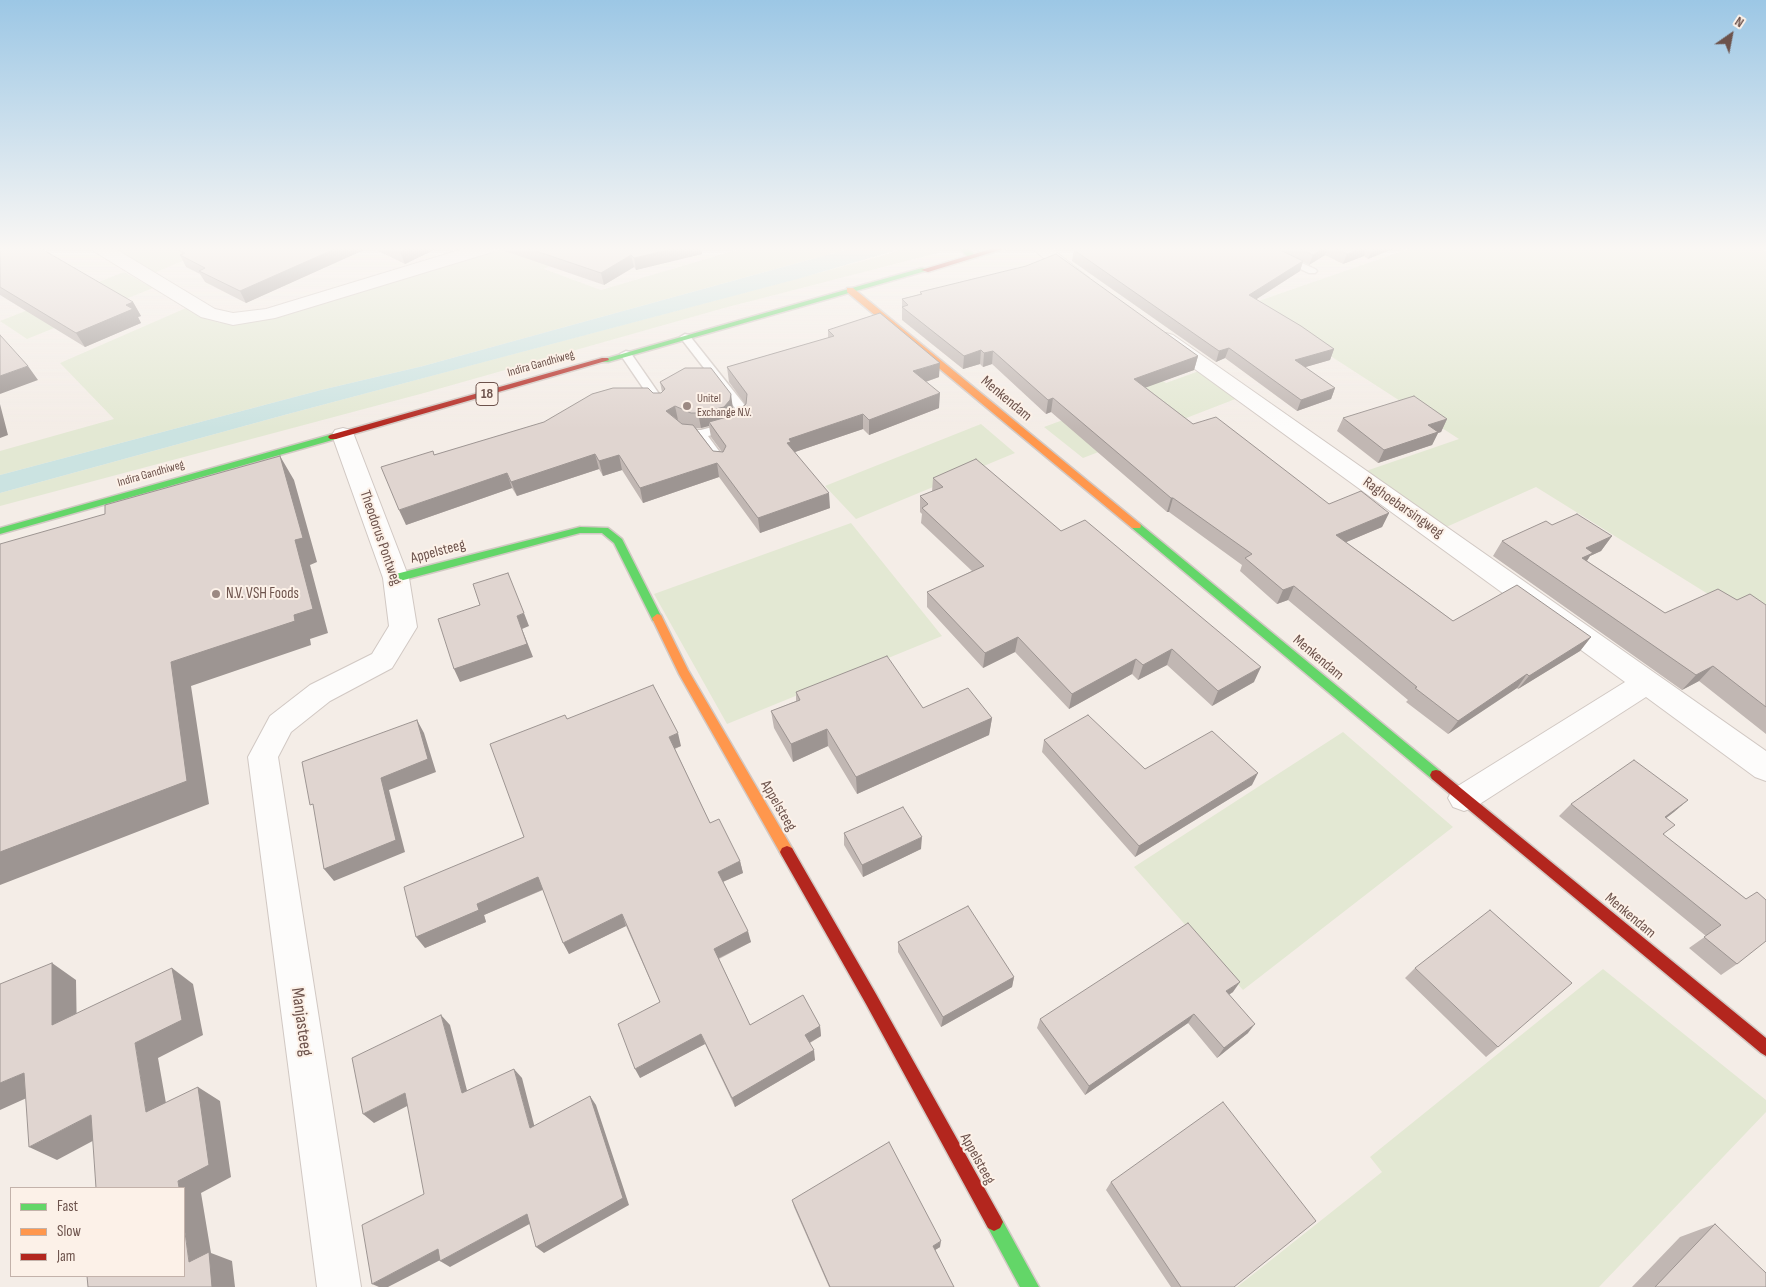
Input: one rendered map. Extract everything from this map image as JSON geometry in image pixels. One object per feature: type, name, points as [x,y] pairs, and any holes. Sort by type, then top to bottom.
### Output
[{"type":"street","points":[[200,308],[208,313],[233,319],[268,314],[288,308]]},
{"type":"street","name":"Indira Gandhiweg","points":[[0,531],[788,308]]},
{"type":"street","name":"Menkendam","points":[[872,308],[1766,1048]]},
{"type":"street","name":"Raghoebarsingweg","points":[[1144,324],[1766,768]]},
{"type":"street","name":"Theodorus Pontweg","points":[[263,757],[280,724],[320,693],[382,661],[403,627],[396,578],[344,435]]},
{"type":"street","name":"Appelsteeg","points":[[396,578],[580,530],[604,530],[618,540],[683,671],[871,999],[1030,1287]]},
{"type":"street","points":[[1464,798],[1647,682]]},
{"type":"street","name":"Manjasteeg","points":[[263,757],[338,1287]]},
{"type":"lane","points":[[677,426],[690,434],[701,434],[731,426],[740,417],[741,408],[684,338]]},
{"type":"lane","points":[[626,354],[660,404]]},
{"type":"lane","points":[[701,434],[721,462]]},
{"type":"green space","points":[[33,308],[103,308],[27,339],[0,321]]},
{"type":"green space","points":[[186,308],[200,317],[220,323],[246,322],[297,308],[634,308],[423,366],[321,390],[0,475],[0,451],[114,419],[60,363]]},
{"type":"green space","points":[[686,308],[724,308],[424,393],[0,506],[0,493]]},
{"type":"green space","points":[[1048,308],[1061,308],[1166,383],[1199,371],[1238,398],[1083,458],[1044,427],[1130,395]]},
{"type":"green space","points":[[1256,308],[1766,308],[1766,625],[1708,594],[1536,487],[1444,528],[1363,472],[1459,439]]},
{"type":"green space","points":[[981,424],[1015,453],[856,519],[825,486]]},
{"type":"green space","points":[[851,523],[942,636],[727,724],[654,594]]},
{"type":"green space","points":[[1343,732],[1453,827],[1243,990],[1134,867]]},
{"type":"green space","points":[[1603,969],[1766,1100],[1766,1112],[1599,1287],[1237,1287],[1382,1172],[1370,1157]]},
{"type":"water","points":[[634,308],[688,308],[0,493],[0,475],[321,390],[423,366]]},
{"type":"building","points":[[35,308],[133,309],[76,333]]},
{"type":"building","points":[[903,308],[1131,308],[1198,356],[1134,379],[1193,424],[1216,417],[1329,504],[1361,491],[1389,513],[1336,535],[1453,621],[1517,585],[1591,637],[1529,676],[1527,674],[1458,721],[1415,688],[1417,687],[1294,586],[1283,590],[1245,558],[1252,554],[1171,498],[1053,398],[1048,400],[993,351],[984,353],[981,350],[964,356]]},
{"type":"building","points":[[1157,308],[1271,308],[1334,349],[1295,360],[1335,388],[1301,400],[1229,348],[1219,351]]},
{"type":"building","points":[[880,313],[940,363],[913,371],[940,393],[869,420],[863,414],[789,439],[791,442],[787,443],[829,493],[758,518],[717,463],[640,488],[619,455],[599,461],[595,454],[511,482],[507,473],[399,510],[381,467],[433,451],[434,455],[544,422],[592,394],[613,388],[648,388],[653,393],[661,393],[665,389],[660,382],[685,368],[711,368],[731,394],[730,400],[724,407],[698,413],[691,413],[675,406],[666,411],[682,424],[693,425],[713,451],[723,452],[726,446],[709,422],[734,415],[746,404],[747,394],[727,367],[834,336],[828,330]]},
{"type":"building","points":[[0,335],[28,366],[0,376]]},
{"type":"building","points":[[1414,396],[1447,419],[1428,425],[1438,432],[1384,450],[1343,418]]},
{"type":"building","points":[[280,456],[303,538],[295,540],[313,609],[294,615],[295,621],[171,662],[187,781],[0,852],[0,544],[105,514],[105,505]]},
{"type":"building","points":[[976,459],[1061,531],[1085,520],[1261,667],[1218,691],[1172,649],[1143,665],[1136,659],[1072,694],[1018,637],[985,653],[927,592],[984,566],[922,508],[928,504],[920,496],[943,487],[933,478]]},
{"type":"building","points":[[1577,514],[1612,536],[1586,548],[1593,553],[1582,558],[1665,613],[1718,589],[1737,600],[1750,594],[1766,605],[1766,707],[1713,666],[1696,675],[1502,541],[1546,521],[1552,525]]},
{"type":"building","points":[[508,573],[524,613],[517,616],[527,644],[454,669],[438,619],[480,605],[473,584]]},
{"type":"building","points":[[887,656],[923,708],[968,688],[992,718],[856,777],[827,729],[791,744],[771,711],[800,700],[796,692]]},
{"type":"building","points":[[653,685],[678,733],[669,737],[710,823],[719,819],[740,861],[718,872],[748,931],[714,949],[750,1025],[803,995],[820,1026],[805,1035],[814,1050],[732,1098],[701,1034],[635,1069],[618,1024],[660,1002],[622,914],[563,943],[538,877],[477,904],[479,910],[416,937],[404,887],[524,837],[490,744],[565,715],[567,719]]},
{"type":"building","points":[[1088,715],[1145,769],[1212,731],[1258,773],[1139,846],[1044,740]]},
{"type":"building","points":[[417,720],[428,759],[381,778],[396,840],[324,869],[313,804],[310,805],[302,762]]},
{"type":"building","points":[[1634,760],[1688,800],[1665,817],[1675,825],[1663,834],[1746,899],[1757,892],[1766,900],[1766,941],[1737,964],[1704,937],[1721,925],[1571,804]]},
{"type":"building","points":[[903,807],[922,837],[862,865],[844,833]]},
{"type":"building","points":[[968,906],[1014,977],[943,1017],[898,942]]},
{"type":"building","points":[[1490,910],[1572,983],[1498,1047],[1415,968]]},
{"type":"building","points":[[1188,923],[1240,982],[1226,991],[1255,1024],[1224,1048],[1194,1014],[1089,1086],[1040,1019]]},
{"type":"building","points":[[52,963],[52,1025],[172,968],[182,1020],[135,1043],[146,1112],[198,1087],[209,1165],[178,1181],[179,1187],[96,1187],[91,1115],[29,1147],[24,1073],[0,1083],[0,984]]},
{"type":"building","points":[[441,1015],[462,1093],[514,1069],[530,1128],[590,1096],[623,1198],[536,1247],[527,1214],[440,1261],[438,1249],[372,1284],[362,1225],[424,1194],[405,1093],[363,1114],[352,1058]]},
{"type":"building","points":[[1223,1102],[1316,1221],[1234,1287],[1181,1287],[1111,1182]]},
{"type":"building","points":[[889,1142],[941,1241],[933,1246],[954,1287],[830,1287],[792,1200]]},
{"type":"building","points":[[1715,1224],[1766,1273],[1766,1287],[1655,1287]]},
{"type":"building","points":[[185,1232],[189,1262],[209,1252],[212,1287],[88,1287],[87,1277],[185,1277]]},
{"type":"traffic: fast","points":[[605,360],[790,308]]},
{"type":"traffic: fast","points":[[0,531],[333,437]]},
{"type":"traffic: fast","points":[[1136,526],[1436,775]]},
{"type":"traffic: fast","points":[[396,578],[580,530],[604,530],[618,541],[657,618]]},
{"type":"traffic: fast","points":[[994,1222],[1030,1287]]},
{"type":"traffic: slow","points":[[872,308],[1136,526]]},
{"type":"traffic: slow","points":[[657,618],[683,671],[787,852]]},
{"type":"traffic: jam","points":[[333,437],[605,360]]},
{"type":"traffic: jam","points":[[1436,775],[1766,1048]]},
{"type":"traffic: jam","points":[[787,852],[871,999],[994,1222]]},
{"type":"place","name":"Unitel Exchange N.V.","points":[[687,406]]},
{"type":"place","name":"N.V. VSH Foods","points":[[216,594]]}]
